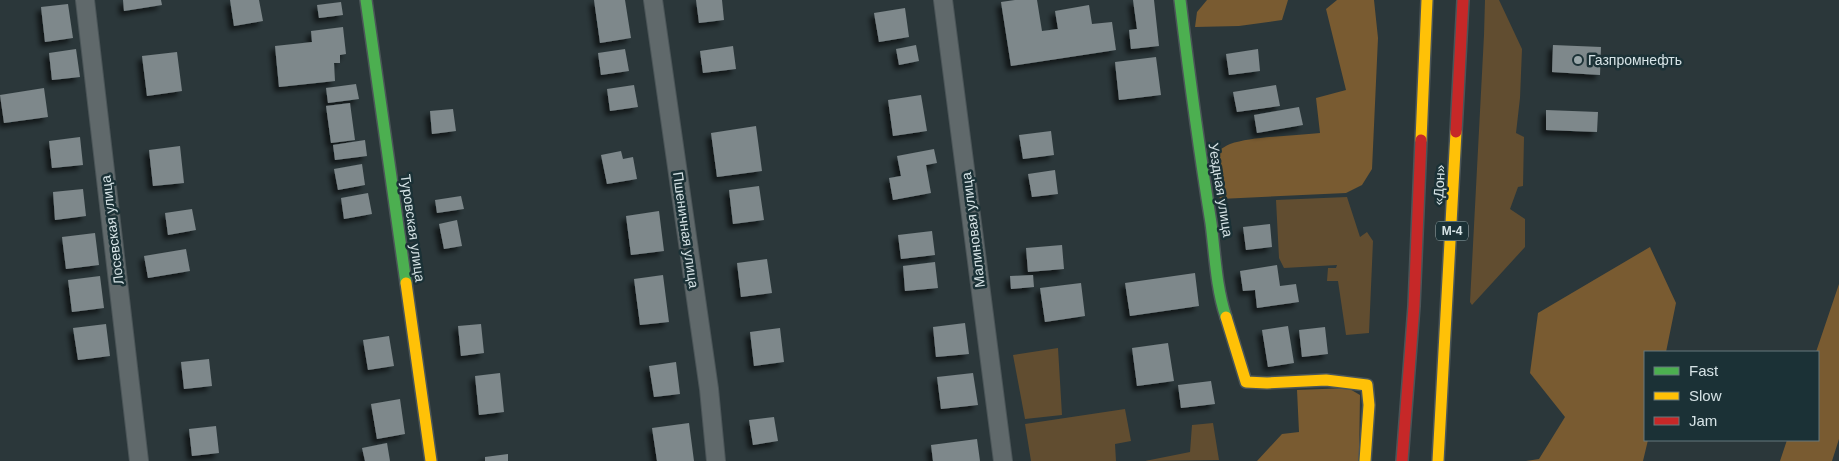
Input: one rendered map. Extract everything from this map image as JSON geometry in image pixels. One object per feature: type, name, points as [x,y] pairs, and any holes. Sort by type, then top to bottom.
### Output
[{"type":"main road","name":"Туровская улица","points":[[366,0],[431,461]]},
{"type":"main road","name":"Уездная улица","points":[[1180,0],[1196,126],[1216,258],[1219,296],[1246,382],[1263,384],[1300,380],[1348,380],[1367,385],[1369,405],[1366,461]]},
{"type":"main road","name":"«Дон»","points":[[1402,461],[1414,306],[1427,0]]},
{"type":"main road","name":"«Дон»","points":[[1438,461],[1464,0]]},
{"type":"street","name":"Лосевская улица","points":[[85,0],[139,461]]},
{"type":"street","name":"Пшеничная улица","points":[[653,0],[709,389],[716,461]]},
{"type":"street","name":"Малиновая улица","points":[[943,0],[1003,461]]},
{"type":"shaded area","points":[[1207,0],[1288,0],[1282,20],[1239,26],[1195,27],[1197,12]]},
{"type":"shaded area","points":[[1337,0],[1374,0],[1378,38],[1372,169],[1362,185],[1346,193],[1220,199],[1210,161],[1218,151],[1230,144],[1251,139],[1320,133],[1316,98],[1346,90],[1326,9]]},
{"type":"shaded area","points":[[1485,0],[1499,0],[1522,49],[1516,133],[1524,137],[1523,186],[1518,187],[1510,209],[1525,219],[1525,247],[1472,305],[1470,302]]},
{"type":"shaded area","points":[[1347,197],[1360,237],[1367,232],[1373,241],[1369,333],[1346,335],[1338,281],[1327,281],[1328,268],[1336,268],[1337,265],[1284,268],[1279,258],[1276,200]]},
{"type":"shaded area","points":[[1650,247],[1676,303],[1666,351],[1644,351],[1644,441],[1648,441],[1643,461],[1526,461],[1539,459],[1565,417],[1530,373],[1538,313]]},
{"type":"shaded area","points":[[1839,284],[1839,439],[1832,461],[1780,461],[1787,441],[1819,441],[1819,351],[1816,351]]},
{"type":"shaded area","points":[[1058,348],[1062,415],[1025,419],[1013,355]]},
{"type":"shaded area","points":[[1348,388],[1360,395],[1359,461],[1257,461],[1282,434],[1299,432],[1297,390]]},
{"type":"shaded area","points":[[1125,409],[1131,441],[1115,444],[1116,461],[1031,461],[1025,424]]},
{"type":"shaded area","points":[[1213,423],[1219,460],[1145,461],[1190,452],[1192,425]]},
{"type":"building","points":[[123,0],[161,0],[162,5],[124,11]]},
{"type":"building","points":[[230,0],[259,0],[263,21],[234,26]]},
{"type":"building","points":[[594,0],[625,0],[631,38],[600,43]]},
{"type":"building","points":[[696,0],[722,0],[724,20],[699,23]]},
{"type":"building","points":[[1037,0],[1042,31],[1058,29],[1055,11],[1089,5],[1092,24],[1112,22],[1116,50],[1011,66],[1001,2]]},
{"type":"building","points":[[1133,0],[1154,0],[1159,46],[1131,49],[1129,30],[1137,29]]},
{"type":"building","points":[[341,2],[343,15],[319,18],[317,5]]},
{"type":"building","points":[[68,4],[73,38],[45,42],[41,7]]},
{"type":"building","points":[[905,8],[909,37],[879,42],[874,13]]},
{"type":"building","points":[[343,27],[346,54],[340,55],[340,63],[334,63],[335,81],[279,87],[275,46],[312,42],[311,31]]},
{"type":"building","points":[[916,45],[919,61],[899,65],[896,49]]},
{"type":"building","points":[[1553,45],[1601,47],[1600,75],[1552,72]]},
{"type":"building","points":[[733,46],[736,69],[703,73],[700,51]]},
{"type":"building","points":[[76,49],[80,77],[52,80],[49,53]]},
{"type":"building","points":[[625,49],[629,71],[601,75],[598,53]]},
{"type":"building","points":[[1258,49],[1260,71],[1229,75],[1226,54]]},
{"type":"building","points":[[177,52],[182,91],[147,96],[142,56]]},
{"type":"building","points":[[1156,57],[1161,95],[1119,100],[1115,62]]},
{"type":"building","points":[[356,84],[359,99],[328,103],[326,88]]},
{"type":"building","points":[[634,85],[638,107],[610,111],[607,89]]},
{"type":"building","points":[[1276,85],[1280,106],[1237,112],[1233,92]]},
{"type":"building","points":[[44,88],[48,117],[4,123],[0,95]]},
{"type":"building","points":[[921,95],[927,131],[893,136],[888,100]]},
{"type":"building","points":[[350,103],[355,140],[331,143],[326,106]]},
{"type":"building","points":[[1299,107],[1303,125],[1257,133],[1254,115]]},
{"type":"building","points":[[453,109],[456,131],[432,134],[430,111]]},
{"type":"building","points":[[1546,110],[1598,112],[1597,132],[1546,130]]},
{"type":"building","points":[[756,126],[762,171],[717,177],[711,133]]},
{"type":"building","points":[[1051,131],[1054,155],[1023,159],[1019,135]]},
{"type":"building","points":[[80,137],[83,165],[52,168],[49,141]]},
{"type":"building","points":[[365,140],[367,156],[335,160],[333,145]]},
{"type":"building","points":[[180,146],[184,183],[153,186],[149,150]]},
{"type":"building","points":[[934,149],[937,163],[926,165],[931,193],[893,200],[889,178],[901,176],[897,156]]},
{"type":"building","points":[[621,151],[623,159],[633,157],[637,179],[607,184],[601,155]]},
{"type":"building","points":[[362,164],[365,185],[338,190],[334,169]]},
{"type":"building","points":[[1055,170],[1058,194],[1032,197],[1028,174]]},
{"type":"building","points":[[759,186],[764,220],[733,224],[729,190]]},
{"type":"building","points":[[83,189],[86,216],[55,220],[53,192]]},
{"type":"building","points":[[368,193],[372,214],[344,219],[341,198]]},
{"type":"building","points":[[461,196],[464,209],[437,213],[435,200]]},
{"type":"building","points":[[192,209],[196,230],[168,235],[165,213]]},
{"type":"building","points":[[659,211],[664,251],[631,255],[626,216]]},
{"type":"building","points":[[457,220],[462,246],[444,249],[439,224]]},
{"type":"building","points":[[1270,224],[1272,247],[1246,250],[1243,227]]},
{"type":"building","points":[[932,231],[935,255],[901,259],[898,235]]},
{"type":"building","points":[[95,233],[99,265],[66,269],[62,237]]},
{"type":"building","points":[[1062,245],[1064,269],[1028,272],[1026,248]]},
{"type":"building","points":[[186,249],[190,271],[148,278],[144,256]]},
{"type":"building","points":[[767,259],[772,293],[741,297],[737,263]]},
{"type":"building","points":[[935,262],[938,288],[905,291],[903,266]]},
{"type":"building","points":[[1277,265],[1280,286],[1296,284],[1299,302],[1257,308],[1255,290],[1243,291],[1240,271]]},
{"type":"building","points":[[1195,273],[1199,306],[1130,316],[1125,283]]},
{"type":"building","points":[[663,275],[669,322],[640,325],[634,279]]},
{"type":"building","points":[[1033,275],[1034,287],[1011,289],[1010,276]]},
{"type":"building","points":[[100,276],[104,308],[72,312],[68,280]]},
{"type":"building","points":[[1081,283],[1085,316],[1045,322],[1040,288]]},
{"type":"building","points":[[965,323],[969,354],[936,357],[933,327]]},
{"type":"building","points":[[106,324],[110,356],[78,360],[73,328]]},
{"type":"building","points":[[481,324],[484,353],[461,356],[458,326]]},
{"type":"building","points":[[1288,326],[1294,363],[1268,367],[1262,330]]},
{"type":"building","points":[[1325,327],[1328,354],[1302,357],[1299,330]]},
{"type":"building","points":[[780,328],[784,362],[754,366],[750,332]]},
{"type":"building","points":[[389,336],[394,366],[368,370],[363,340]]},
{"type":"building","points":[[1168,343],[1174,381],[1137,386],[1132,348]]},
{"type":"building","points":[[209,359],[212,386],[184,389],[181,362]]},
{"type":"building","points":[[676,362],[680,394],[654,397],[649,366]]},
{"type":"building","points":[[500,373],[504,412],[479,415],[475,376]]},
{"type":"building","points":[[973,373],[978,405],[941,409],[937,377]]},
{"type":"building","points":[[1211,381],[1215,404],[1181,408],[1178,385]]},
{"type":"building","points":[[400,399],[405,434],[377,439],[371,404]]},
{"type":"building","points":[[774,417],[778,441],[753,445],[749,420]]},
{"type":"building","points":[[689,423],[694,461],[657,461],[652,428]]},
{"type":"building","points":[[216,426],[219,453],[192,456],[189,429]]},
{"type":"building","points":[[977,439],[980,461],[933,461],[931,445]]},
{"type":"building","points":[[387,443],[390,461],[365,461],[362,448]]},
{"type":"building","points":[[508,454],[508,461],[485,461],[485,457]]},
{"type":"traffic: fast","points":[[366,0],[406,283]]},
{"type":"traffic: fast","points":[[1180,0],[1218,282],[1226,317]]},
{"type":"traffic: slow","points":[[1421,140],[1427,0]]},
{"type":"traffic: slow","points":[[1438,461],[1456,132]]},
{"type":"traffic: slow","points":[[406,283],[431,461]]},
{"type":"traffic: slow","points":[[1226,317],[1246,382],[1267,383],[1326,380],[1367,385],[1369,405],[1365,461]]},
{"type":"traffic: jam","points":[[1456,132],[1463,0]]},
{"type":"traffic: jam","points":[[1402,461],[1414,306],[1421,140]]},
{"type":"place","name":"Газпромнефть","points":[[1578,60]]}]
